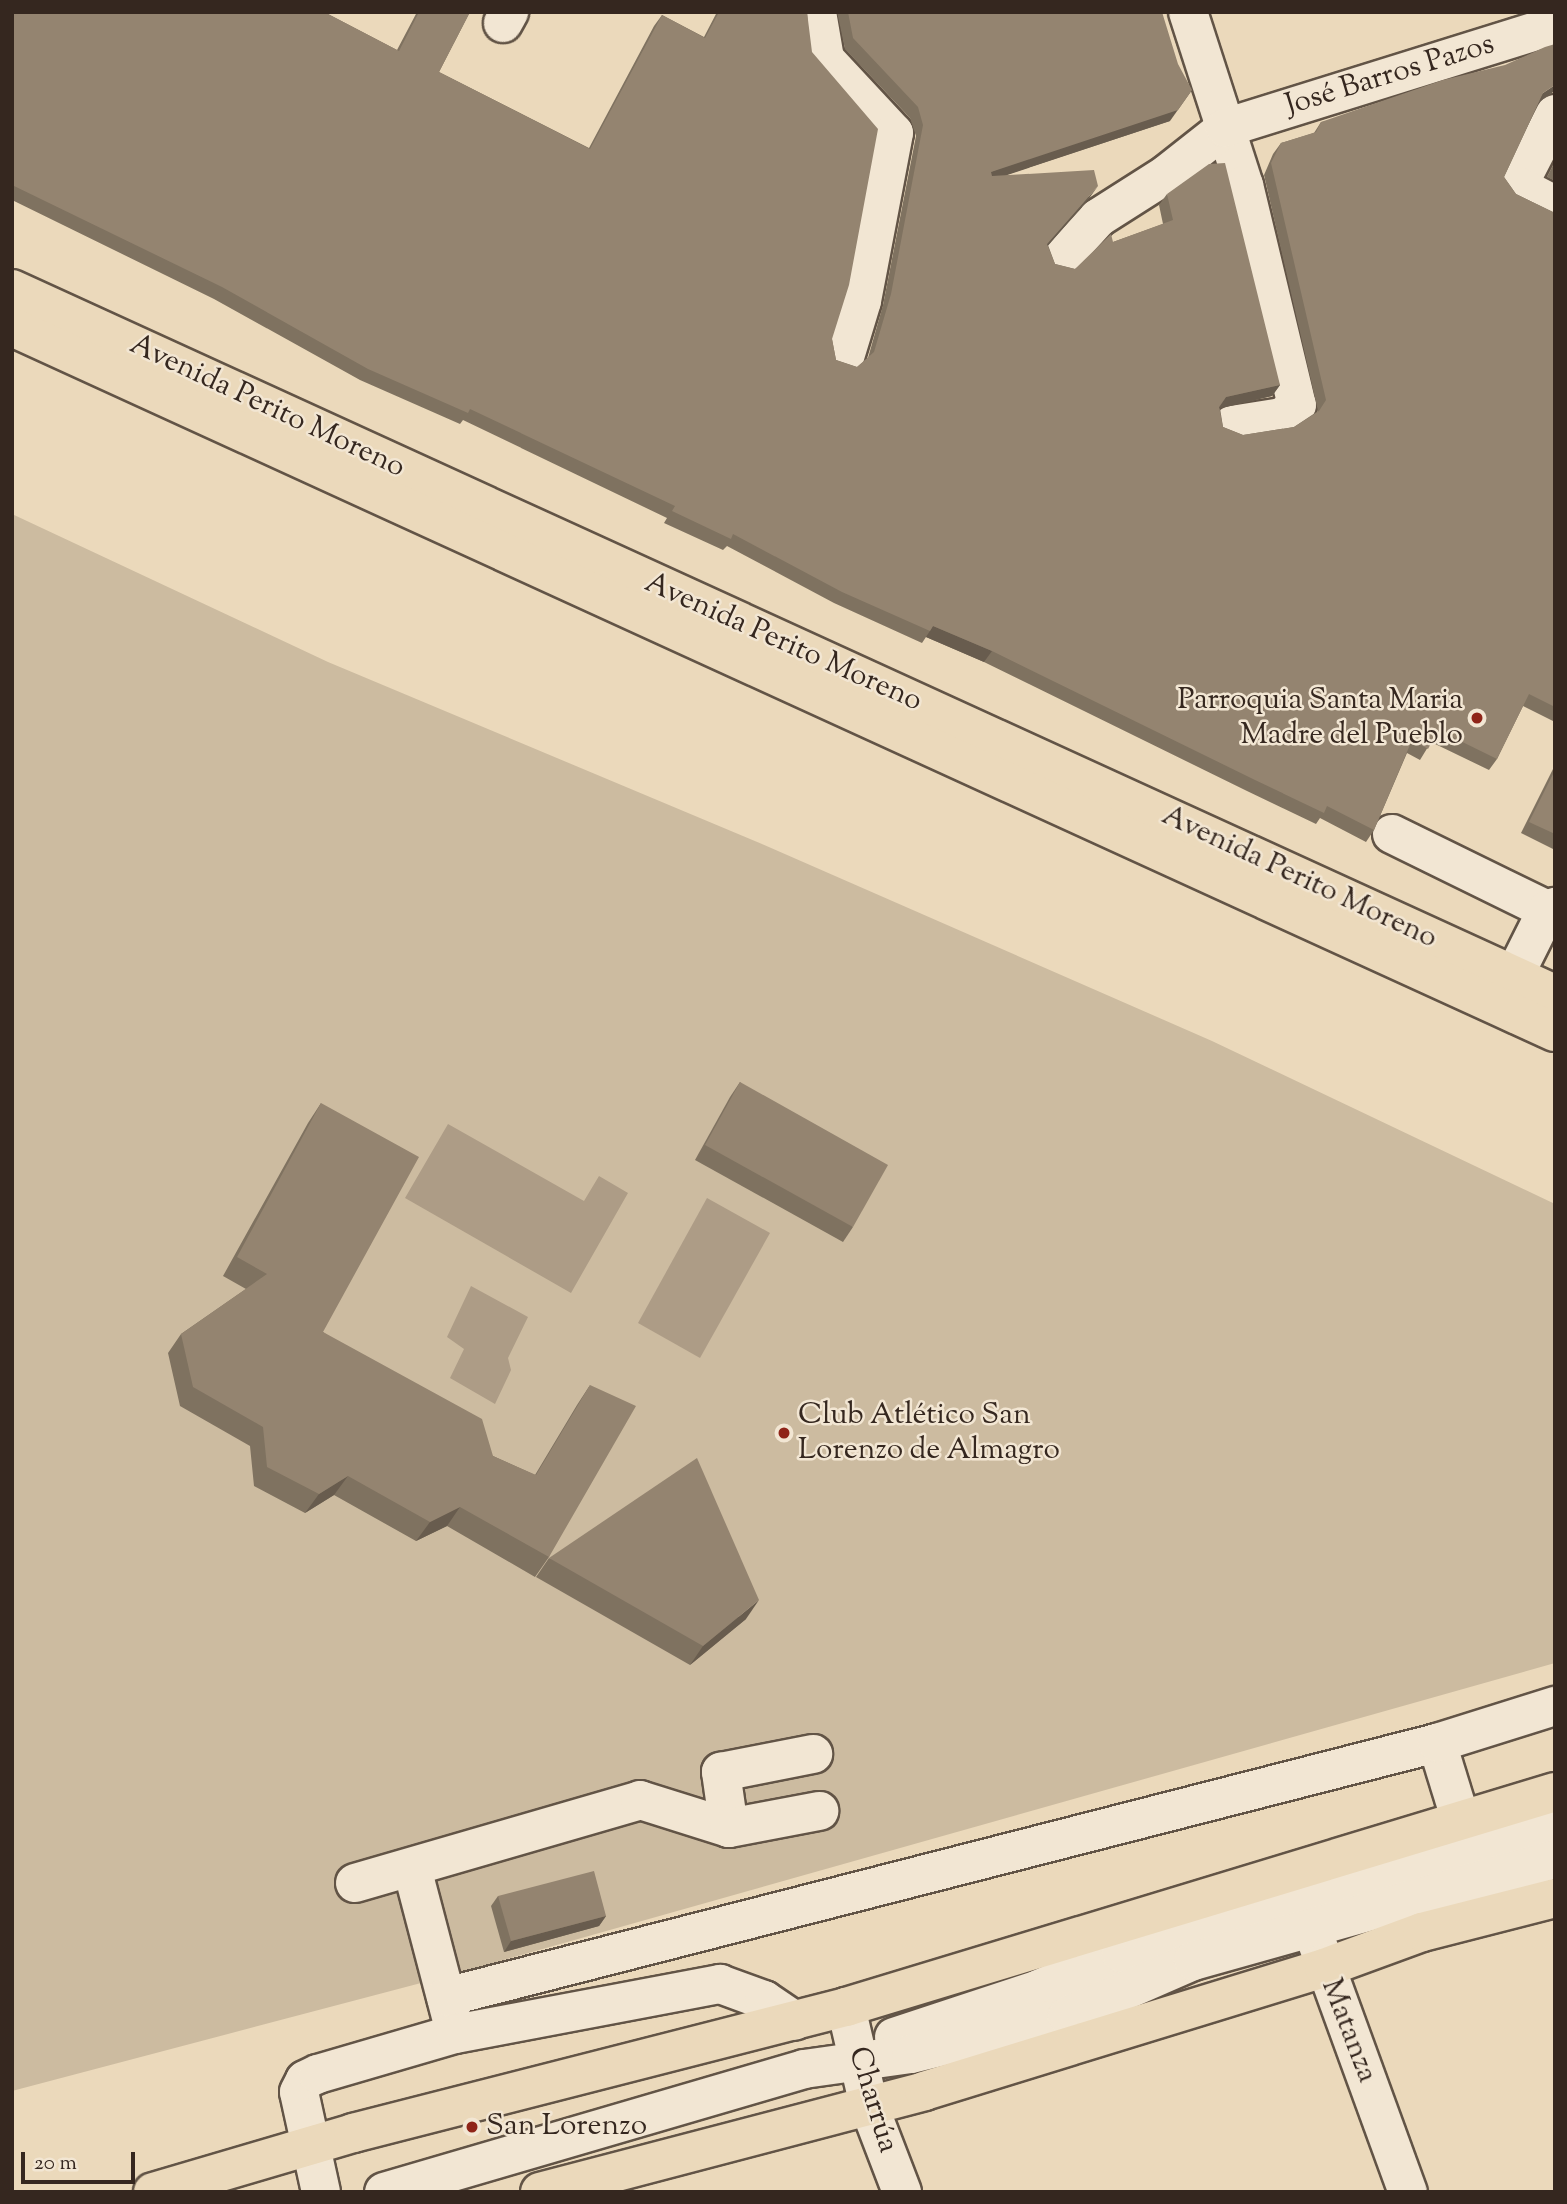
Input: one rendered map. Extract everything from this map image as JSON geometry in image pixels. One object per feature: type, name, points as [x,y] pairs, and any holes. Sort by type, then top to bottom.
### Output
[{"type":"main road","name":"Avenida Perito Moreno","points":[[12,289],[1555,994]]},
{"type":"main road","name":"Avenida Perito Moreno","points":[[12,327],[1555,1032]]},
{"type":"main road","points":[[153,2192],[312,2147],[846,2007],[1304,1899],[1461,1821],[1555,1792]]},
{"type":"main road","points":[[540,2192],[869,2106],[1324,1968],[1422,1932],[1555,1898]]},
{"type":"street","points":[[817,12],[825,59],[894,133],[865,289],[845,358]]},
{"type":"street","points":[[1188,12],[1244,185],[1297,405],[1282,417],[1231,425]]},
{"type":"street","name":"José Barros Pazos","points":[[1224,128],[1555,24]]},
{"type":"street","points":[[1555,114],[1518,187],[1555,205]]},
{"type":"street","points":[[1061,258],[1098,218],[1167,174],[1224,128]]},
{"type":"street","points":[[1392,834],[1551,908],[1514,976]]},
{"type":"street","points":[[446,1997],[1437,1742],[1555,1706]]},
{"type":"street","points":[[1437,1742],[1461,1821]]},
{"type":"street","points":[[729,1828],[721,1772],[813,1754]]},
{"type":"street","points":[[355,1882],[412,1868],[640,1800],[729,1828],[818,1811]]},
{"type":"street","points":[[859,2061],[904,2030],[1039,1989],[1121,1953],[1555,1826]]},
{"type":"street","points":[[384,2192],[804,2068],[911,2054],[1067,2016],[1193,1961],[1304,1899],[1555,1859]]},
{"type":"street","points":[[412,1868],[455,2035]]},
{"type":"street","name":"Matanza","points":[[1304,1899],[1324,1968],[1408,2192]]},
{"type":"street","points":[[708,1928],[720,1984]]},
{"type":"street","points":[[1136,1986],[1191,1981],[1265,1965],[1324,1968]]},
{"type":"street","points":[[321,2192],[299,2092],[305,2080],[455,2035],[720,1984],[764,2000],[795,2021]]},
{"type":"street","name":"Charrúa","points":[[846,2007],[869,2106],[902,2192]]},
{"type":"shaded area","name":"Club Atlético San Lorenzo de Almagro","points":[[12,514],[328,662],[762,844],[1212,1041],[1555,1204],[1555,1663],[440,1978],[12,2091]]},
{"type":"shaded area","points":[[448,1124],[584,1201],[599,1176],[628,1193],[571,1293],[405,1198]]},
{"type":"shaded area","points":[[707,1198],[770,1233],[700,1358],[638,1323]]},
{"type":"shaded area","points":[[471,1286],[528,1317],[508,1358],[511,1370],[495,1404],[450,1378],[464,1349],[447,1337]]},
{"type":"building","points":[[12,12],[329,12],[328,14],[399,51],[419,12],[470,12],[439,72],[590,149],[662,15],[705,38],[719,12],[807,12],[812,52],[878,129],[849,285],[832,339],[836,360],[857,367],[874,352],[891,294],[923,125],[918,107],[853,38],[848,12],[1162,12],[1178,64],[1192,90],[1178,110],[991,172],[992,176],[1094,170],[1098,186],[1047,244],[1055,264],[1075,269],[1111,234],[1113,242],[1173,220],[1167,194],[1209,164],[1225,163],[1280,385],[1226,397],[1219,407],[1223,427],[1243,435],[1294,427],[1319,411],[1326,400],[1271,163],[1281,143],[1316,132],[1321,122],[1443,80],[1505,65],[1555,44],[1555,85],[1543,93],[1504,177],[1516,194],[1555,213],[1555,707],[1529,694],[1497,759],[1438,730],[1428,749],[1412,740],[1374,830],[1327,806],[1324,813],[992,651],[933,626],[930,631],[842,592],[733,534],[731,539],[672,511],[675,506],[470,409],[468,413],[368,369],[222,287],[12,185]]},
{"type":"building","points":[[1555,770],[1555,834],[1529,822]]},
{"type":"building","points":[[740,1082],[888,1165],[853,1227],[705,1145]]},
{"type":"building","points":[[321,1103],[419,1157],[323,1332],[482,1419],[493,1456],[536,1475],[590,1385],[636,1406],[549,1557],[460,1507],[430,1522],[348,1476],[319,1494],[267,1467],[263,1427],[193,1387],[181,1334],[267,1274],[237,1257]]},
{"type":"building","points":[[697,1458],[759,1600],[703,1646],[549,1558]]},
{"type":"building","points":[[594,1871],[606,1916],[511,1941],[498,1896]]},
{"type":"place","name":"Parroquia Santa Maria Madre del Pueblo","points":[[1477,718]]},
{"type":"place","name":"Club Atlético San Lorenzo de Almagro","points":[[784,1433]]},
{"type":"place","name":"San Lorenzo","points":[[472,2127]]}]
